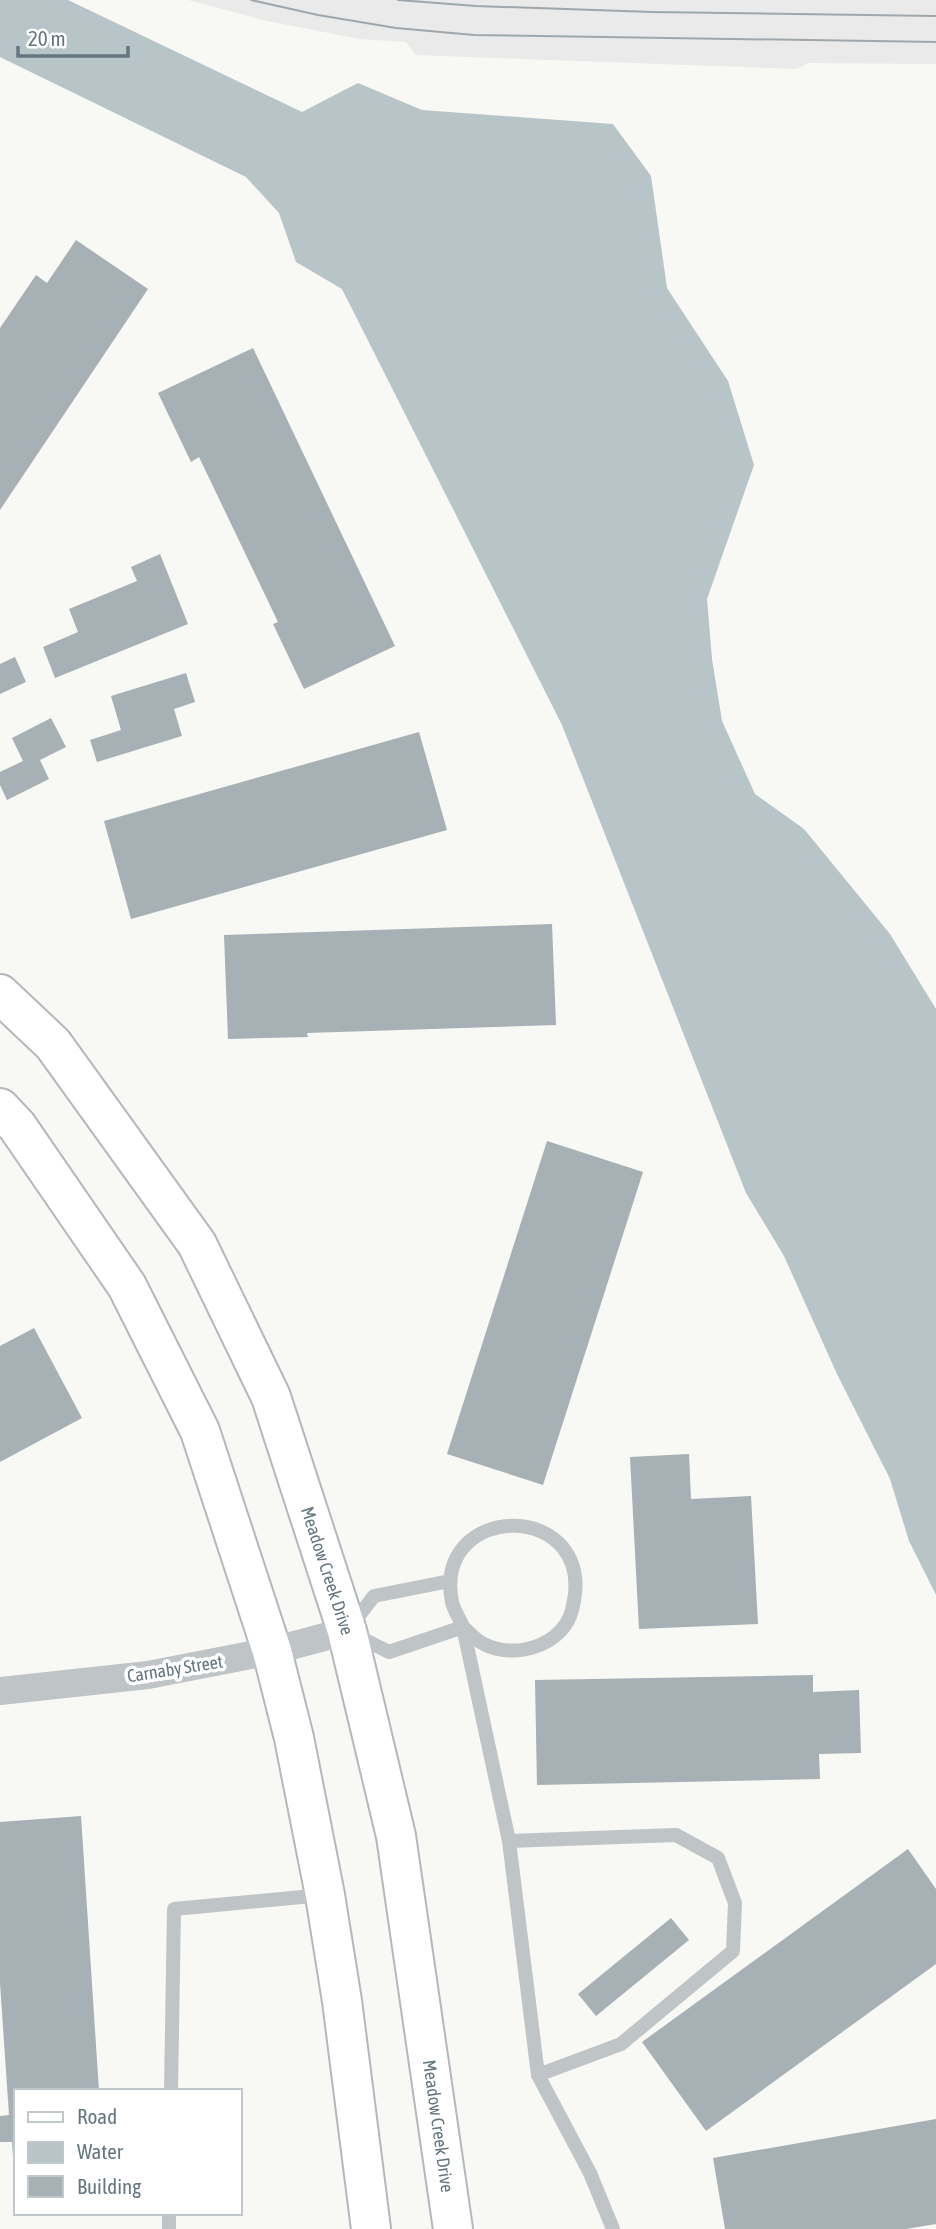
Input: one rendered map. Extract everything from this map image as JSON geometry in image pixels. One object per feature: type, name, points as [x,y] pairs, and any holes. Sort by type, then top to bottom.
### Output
[{"type":"street","name":"Meadow Creek Drive","points":[[0,994],[53,1044],[197,1244],[271,1397],[347,1631],[396,1836],[453,2229]]},
{"type":"street","points":[[0,1108],[17,1126],[127,1286],[200,1431],[272,1651],[294,1738],[325,1895],[342,2001],[371,2229]]},
{"type":"street","name":"Carnaby Street","points":[[0,1690],[148,1675],[272,1651],[347,1631]]},
{"type":"lane","points":[[463,1627],[483,1644],[508,1651],[533,1649],[556,1636],[571,1615],[577,1590],[573,1564],[558,1542],[536,1528],[511,1524],[486,1530],[466,1546],[455,1562],[450,1581],[453,1605],[463,1627],[509,1841],[538,2075],[590,2173],[613,2229]]},
{"type":"lane","points":[[450,1581],[374,1596],[347,1631],[389,1652],[463,1627]]},
{"type":"lane","points":[[509,1841],[676,1835],[718,1858],[735,1903],[733,1951],[621,2044],[538,2075]]},
{"type":"lane","points":[[171,2089],[174,1909],[325,1895]]},
{"type":"shaded area","points":[[188,0],[936,0],[936,64],[809,63],[796,69],[416,55],[406,42],[360,39],[267,21]]},
{"type":"water","points":[[0,0],[68,0],[302,112],[358,83],[422,110],[613,124],[651,176],[667,288],[728,381],[754,465],[707,599],[712,659],[722,721],[755,794],[804,829],[890,934],[936,1009],[936,1595],[909,1541],[890,1479],[837,1374],[784,1256],[746,1193],[562,725],[342,289],[296,262],[279,213],[246,177],[0,57]]},
{"type":"building","points":[[76,240],[148,289],[0,510],[0,328],[36,275],[47,283]]},
{"type":"building","points":[[253,348],[395,646],[304,689],[273,624],[278,622],[199,457],[191,462],[158,393]]},
{"type":"building","points":[[160,554],[188,624],[55,678],[43,647],[78,632],[69,609],[137,581],[131,567]]},
{"type":"building","points":[[15,657],[26,682],[0,694],[0,664]]},
{"type":"building","points":[[186,673],[195,702],[174,709],[182,736],[97,762],[90,740],[121,730],[111,696]]},
{"type":"building","points":[[51,718],[66,747],[40,760],[49,779],[7,800],[0,785],[0,772],[23,761],[12,738]]},
{"type":"building","points":[[419,732],[447,830],[131,919],[104,821]]},
{"type":"building","points":[[552,924],[556,1025],[307,1033],[308,1037],[228,1039],[224,935]]},
{"type":"building","points":[[547,1141],[643,1172],[543,1485],[447,1454]]},
{"type":"building","points":[[34,1328],[82,1418],[0,1462],[0,1346]]},
{"type":"building","points":[[689,1454],[691,1499],[751,1496],[758,1624],[639,1629],[630,1457]]},
{"type":"building","points":[[813,1675],[813,1692],[859,1690],[861,1753],[819,1754],[820,1779],[537,1785],[535,1680]]},
{"type":"building","points":[[81,1816],[99,2089],[14,2089],[14,2172],[12,2142],[0,2142],[0,2116],[9,2115],[0,1983],[0,1822]]},
{"type":"building","points":[[908,1849],[936,1889],[936,1964],[706,2131],[642,2042]]},
{"type":"building","points":[[671,1918],[689,1940],[596,2016],[578,1994]]},
{"type":"building","points":[[936,2119],[936,2224],[906,2229],[725,2229],[713,2158]]},
{"type":"tram line","points":[[251,0],[396,28],[474,35],[936,42]]},
{"type":"tram line","points":[[398,0],[476,6],[652,12],[936,16]]}]
